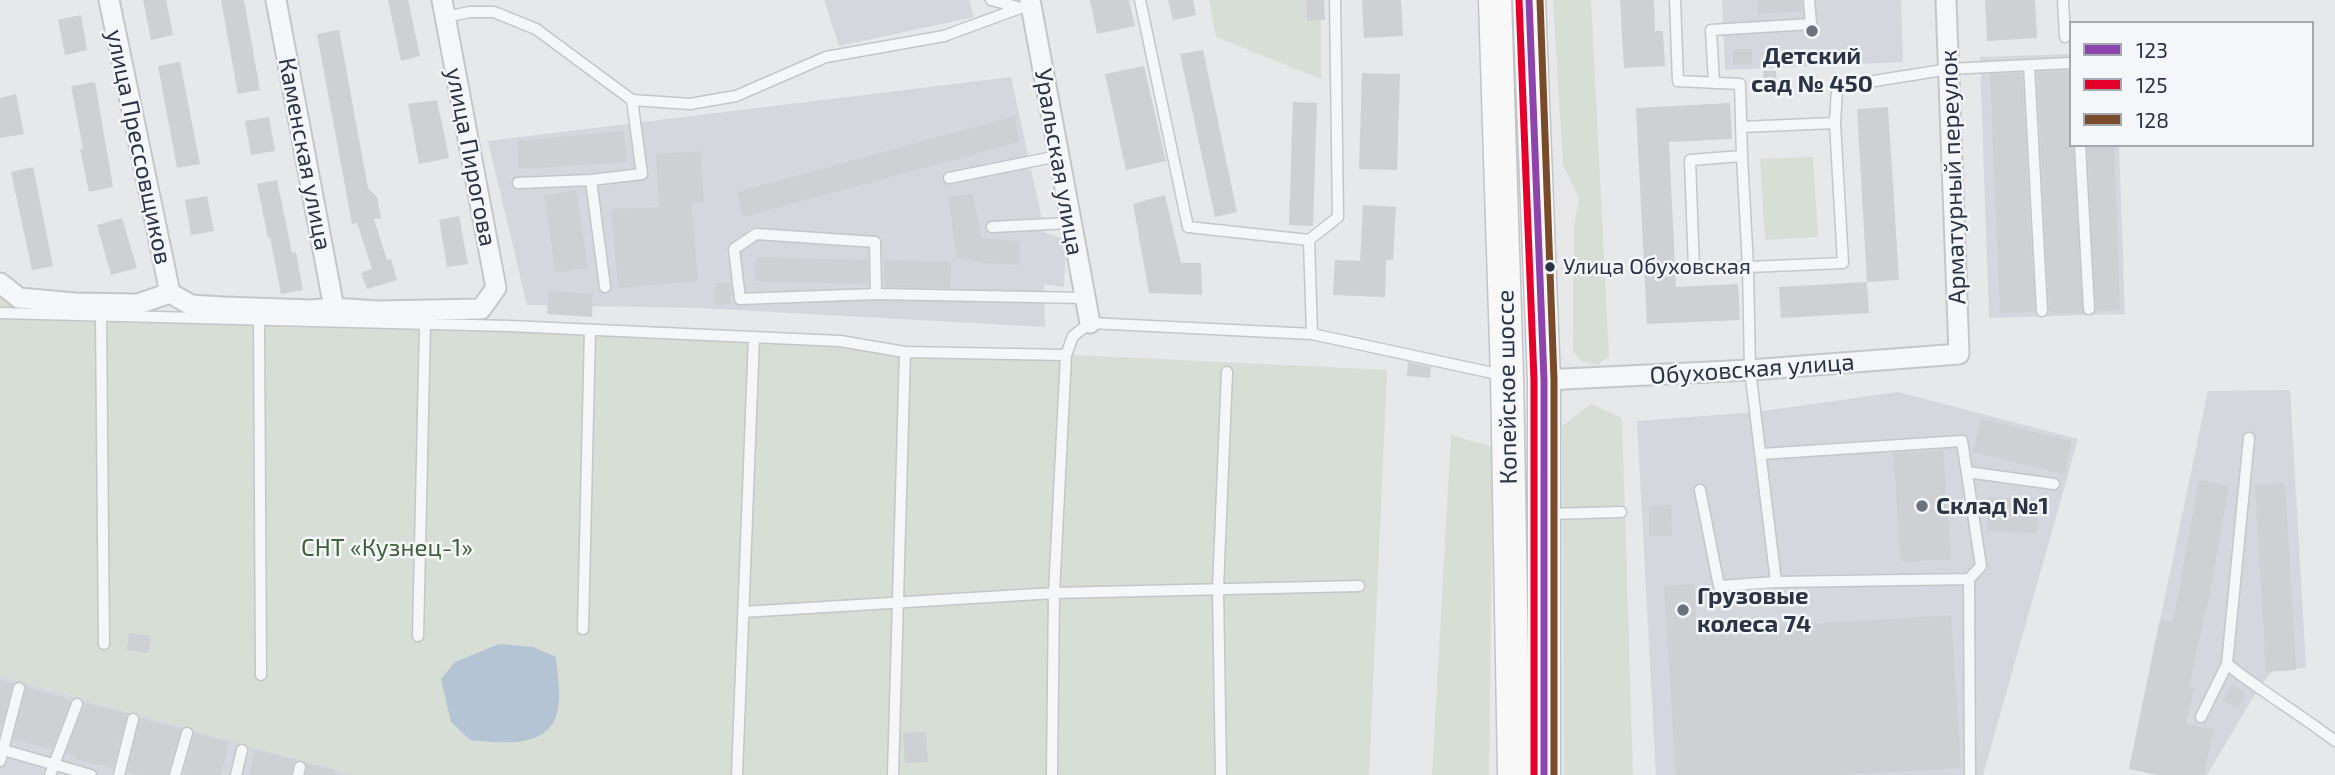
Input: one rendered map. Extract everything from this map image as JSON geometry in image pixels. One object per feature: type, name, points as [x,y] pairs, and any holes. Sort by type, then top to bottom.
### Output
[{"type":"main road","name":"Копейское шоссе","points":[[1495,0],[1507,376],[1514,775]]},
{"type":"main road","name":"Копейское шоссе","points":[[1529,0],[1544,380],[1544,775]]},
{"type":"main road","points":[[1507,376],[1544,380]]},
{"type":"street","name":"улица Прессовщиков","points":[[109,0],[170,293]]},
{"type":"street","name":"Каменская улица","points":[[276,0],[334,307]]},
{"type":"street","name":"Арматурный переулок","points":[[1946,0],[1959,354]]},
{"type":"street","name":"Уральская улица","points":[[1027,4],[1090,323]]},
{"type":"street","name":"улица Пирогова","points":[[334,307],[376,311],[481,309],[496,288],[444,9]]},
{"type":"street","points":[[7,289],[19,298],[75,303],[138,304],[170,293],[191,305],[311,310],[334,307]]},
{"type":"street","name":"Обуховская улица","points":[[1544,380],[1750,370],[1959,354]]},
{"type":"lane","points":[[991,0],[1027,4]]},
{"type":"lane","points":[[1140,0],[1188,227],[1310,240],[1338,217],[1335,0]]},
{"type":"lane","points":[[1675,0],[1678,81],[1740,84],[1750,370],[1776,582]]},
{"type":"lane","points":[[1714,83],[1711,30],[1811,24],[1809,0]]},
{"type":"lane","points":[[2063,0],[2065,37]]},
{"type":"lane","points":[[444,9],[495,12],[536,29],[632,100],[690,104],[736,96],[826,57],[944,36],[1027,4]]},
{"type":"lane","points":[[1742,156],[1690,160],[1694,269],[1843,263],[1835,123],[1837,87],[1949,69],[2069,63]]},
{"type":"lane","points":[[2029,65],[2042,310]]},
{"type":"lane","points":[[518,183],[591,180],[642,174],[632,100]]},
{"type":"lane","points":[[1741,127],[1835,123]]},
{"type":"lane","points":[[2080,147],[2089,309]]},
{"type":"lane","points":[[949,178],[1058,156]]},
{"type":"lane","points":[[591,180],[605,287]]},
{"type":"lane","points":[[992,227],[1070,223]]},
{"type":"lane","points":[[876,294],[875,242],[755,234],[734,249],[740,299],[876,294],[1085,298]]},
{"type":"lane","points":[[1310,240],[1312,334]]},
{"type":"lane","points":[[7,289],[1,313],[590,330],[840,341],[905,352],[1066,355]]},
{"type":"lane","points":[[101,316],[104,644]]},
{"type":"lane","points":[[260,320],[261,675]]},
{"type":"lane","points":[[1052,775],[1055,593],[1066,355],[1073,336],[1090,323],[1312,334],[1507,376]]},
{"type":"lane","points":[[418,636],[425,324]]},
{"type":"lane","points":[[583,629],[590,330]]},
{"type":"lane","points":[[737,775],[754,337]]},
{"type":"lane","points":[[893,775],[905,352]]},
{"type":"lane","points":[[1221,775],[1218,588],[1227,372]]},
{"type":"lane","points":[[2201,718],[2227,664],[2249,438]]},
{"type":"lane","points":[[1761,454],[1962,441],[1981,566],[1969,579],[1970,775]]},
{"type":"lane","points":[[1967,472],[2054,484]]},
{"type":"lane","points":[[1700,490],[1718,586],[1776,582],[1969,579]]},
{"type":"lane","points":[[1544,515],[1621,512]]},
{"type":"lane","points":[[743,612],[1055,593],[1359,586]]},
{"type":"lane","points":[[2227,664],[2258,689],[2335,741]]},
{"type":"lane","points":[[0,761],[19,688]]},
{"type":"lane","points":[[51,770],[77,704]]},
{"type":"lane","points":[[119,775],[133,719]]},
{"type":"lane","points":[[175,775],[187,733]]},
{"type":"lane","points":[[1,750],[51,770],[91,775]]},
{"type":"lane","points":[[236,775],[242,750]]},
{"type":"shaded area","points":[[824,0],[969,0],[974,17],[839,46]]},
{"type":"shaded area","name":"Детский сад № 450","points":[[1722,0],[1901,0],[1903,62],[1725,70]]},
{"type":"shaded area","points":[[2069,54],[2069,147],[2119,147],[2125,314],[1989,318],[1980,57]]},
{"type":"shaded area","points":[[1011,77],[1045,233],[1066,239],[1064,287],[1044,284],[1045,327],[700,308],[527,305],[488,141]]},
{"type":"shaded area","points":[[2290,390],[2306,668],[2273,670],[2258,689],[2207,775],[2158,775],[2129,769],[2208,391]]},
{"type":"shaded area","points":[[1898,392],[2078,439],[1983,775],[1656,775],[1637,421],[1756,412]]},
{"type":"shaded area","points":[[0,676],[354,775],[0,775]]},
{"type":"green space","points":[[1209,0],[1321,0],[1321,79],[1216,37]]},
{"type":"green space","points":[[1553,0],[1591,0],[1609,356],[1597,365],[1581,361],[1573,352],[1574,227],[1579,199],[1563,164]]},
{"type":"green space","points":[[1813,157],[1818,237],[1765,240],[1760,159]]},
{"type":"green space","name":"СНТ «Кузнец-1»","points":[[0,294],[8,304],[1387,370],[1369,775],[354,775],[0,676]]},
{"type":"green space","points":[[1591,404],[1622,418],[1633,775],[1564,775],[1562,426]]},
{"type":"green space","points":[[1451,435],[1493,447],[1489,775],[1432,775]]},
{"type":"water","points":[[499,644],[533,647],[556,657],[559,689],[554,722],[546,731],[524,741],[470,740],[451,722],[441,679],[455,662]]},
{"type":"building","points":[[143,0],[166,0],[173,35],[151,40]]},
{"type":"building","points":[[221,0],[244,0],[260,90],[238,94]]},
{"type":"building","points":[[388,0],[408,0],[420,56],[401,61]]},
{"type":"building","points":[[1090,0],[1129,0],[1135,26],[1097,34]]},
{"type":"building","points":[[1168,0],[1193,0],[1196,15],[1173,20]]},
{"type":"building","points":[[1306,0],[1324,0],[1325,20],[1307,21]]},
{"type":"building","points":[[1362,0],[1401,0],[1403,36],[1364,38]]},
{"type":"building","points":[[1620,0],[1654,0],[1655,31],[1663,31],[1665,66],[1624,68]]},
{"type":"building","points":[[1757,0],[1802,0],[1802,11],[1758,14]]},
{"type":"building","points":[[1985,0],[2035,0],[2037,38],[1987,41]]},
{"type":"building","points":[[81,15],[87,50],[65,55],[58,20]]},
{"type":"building","points":[[339,30],[368,188],[377,197],[381,218],[374,219],[387,260],[391,259],[397,280],[367,289],[361,273],[372,269],[357,223],[352,224],[317,34]]},
{"type":"building","points":[[1733,49],[1752,49],[1752,64],[1733,65]]},
{"type":"building","points":[[1203,50],[1237,212],[1215,217],[1180,54]]},
{"type":"building","points":[[180,62],[200,164],[177,168],[158,66]]},
{"type":"building","points":[[1144,66],[1166,161],[1126,170],[1105,74]]},
{"type":"building","points":[[1763,71],[1776,71],[1777,91],[1764,92]]},
{"type":"building","points":[[2069,71],[2069,147],[2073,147],[2083,313],[2052,314],[2052,311],[2049,311],[2037,72]]},
{"type":"building","points":[[1362,73],[1400,74],[1397,170],[1359,169]]},
{"type":"building","points":[[2022,73],[2035,312],[2000,313],[1990,74]]},
{"type":"building","points":[[95,82],[113,187],[89,192],[71,86]]},
{"type":"building","points":[[16,94],[24,134],[0,138],[0,98]]},
{"type":"building","points":[[437,100],[449,158],[419,164],[408,104]]},
{"type":"building","points":[[1293,102],[1317,103],[1313,226],[1289,225]]},
{"type":"building","points":[[1730,103],[1732,139],[1669,142],[1676,287],[1738,284],[1740,320],[1647,324],[1636,108]]},
{"type":"building","points":[[1888,107],[1899,280],[1867,282],[1857,109]]},
{"type":"building","points":[[1015,116],[1019,142],[743,217],[737,192]]},
{"type":"building","points":[[269,117],[275,151],[251,155],[245,121]]},
{"type":"building","points":[[624,131],[627,162],[519,169],[517,141]]},
{"type":"building","points":[[2087,147],[2114,147],[2120,310],[2096,311]]},
{"type":"building","points":[[700,151],[704,202],[691,203],[698,281],[618,288],[611,209],[659,207],[656,154]]},
{"type":"building","points":[[33,167],[53,266],[32,270],[11,172]]},
{"type":"building","points":[[277,180],[292,253],[296,252],[303,290],[281,294],[257,184]]},
{"type":"building","points":[[576,190],[588,268],[556,273],[544,195]]},
{"type":"building","points":[[973,194],[981,238],[1020,241],[1019,265],[957,258],[948,197]]},
{"type":"building","points":[[1165,195],[1181,263],[1201,263],[1202,295],[1149,293],[1133,204]]},
{"type":"building","points":[[207,196],[214,231],[191,235],[185,200]]},
{"type":"building","points":[[1363,205],[1396,207],[1393,260],[1386,260],[1385,297],[1333,295],[1335,260],[1360,261]]},
{"type":"building","points":[[459,216],[468,264],[447,267],[439,220]]},
{"type":"building","points":[[122,218],[137,268],[111,275],[97,225]]},
{"type":"building","points":[[756,257],[868,260],[868,284],[755,281]]},
{"type":"building","points":[[883,260],[951,262],[950,288],[885,287]]},
{"type":"building","points":[[1867,282],[1869,313],[1781,318],[1779,287]]},
{"type":"building","points":[[715,283],[730,283],[731,304],[716,305]]},
{"type":"building","points":[[549,291],[593,294],[592,317],[547,314]]},
{"type":"building","points":[[1408,362],[1431,367],[1430,378],[1407,376]]},
{"type":"building","points":[[1981,419],[2072,441],[2064,474],[1973,452]]},
{"type":"building","name":"Склад №1","points":[[1943,450],[1951,559],[1901,562],[1893,453]]},
{"type":"building","points":[[2199,480],[2229,486],[2208,604],[2189,687],[2194,688],[2186,724],[2213,729],[2204,775],[2158,775],[2129,769],[2160,619],[2173,622]]},
{"type":"building","points":[[2285,483],[2296,670],[2266,672],[2255,485]]},
{"type":"building","points":[[1988,497],[2039,500],[2037,533],[1987,531]]},
{"type":"building","points":[[1671,505],[1672,536],[1649,536],[1649,506]]},
{"type":"building","points":[[1694,584],[1697,631],[1951,615],[1961,768],[1841,775],[1676,775],[1664,586]]},
{"type":"building","points":[[129,633],[151,636],[148,653],[127,650]]},
{"type":"building","points":[[0,680],[13,684],[0,731]]},
{"type":"building","points":[[2232,685],[2246,693],[2237,708],[2223,700]]},
{"type":"building","points":[[26,687],[71,700],[52,749],[13,739]]},
{"type":"building","points":[[84,703],[127,714],[113,768],[74,759],[75,755],[66,753]]},
{"type":"building","points":[[140,718],[181,729],[168,775],[139,775],[127,772]]},
{"type":"building","points":[[926,732],[928,762],[905,763],[903,733]]},
{"type":"building","points":[[194,733],[229,742],[221,775],[183,775]]},
{"type":"building","points":[[255,750],[297,760],[291,775],[249,775]]},
{"type":"building","points":[[306,763],[336,770],[335,775],[306,775]]},
{"type":"transit line","name":"125","points":[[1519,0],[1534,380],[1534,775]]},
{"type":"transit line","name":"123","points":[[1529,0],[1544,380],[1544,775]]},
{"type":"transit line","name":"128","points":[[1540,0],[1554,380],[1554,775]]},
{"type":"place","name":"Детский сад № 450","points":[[1812,31]]},
{"type":"place","name":"Улица Обуховская","points":[[1550,267]]},
{"type":"place","name":"Склад №1","points":[[1922,506]]},
{"type":"place","name":"Грузовые колеса 74","points":[[1683,610]]}]
